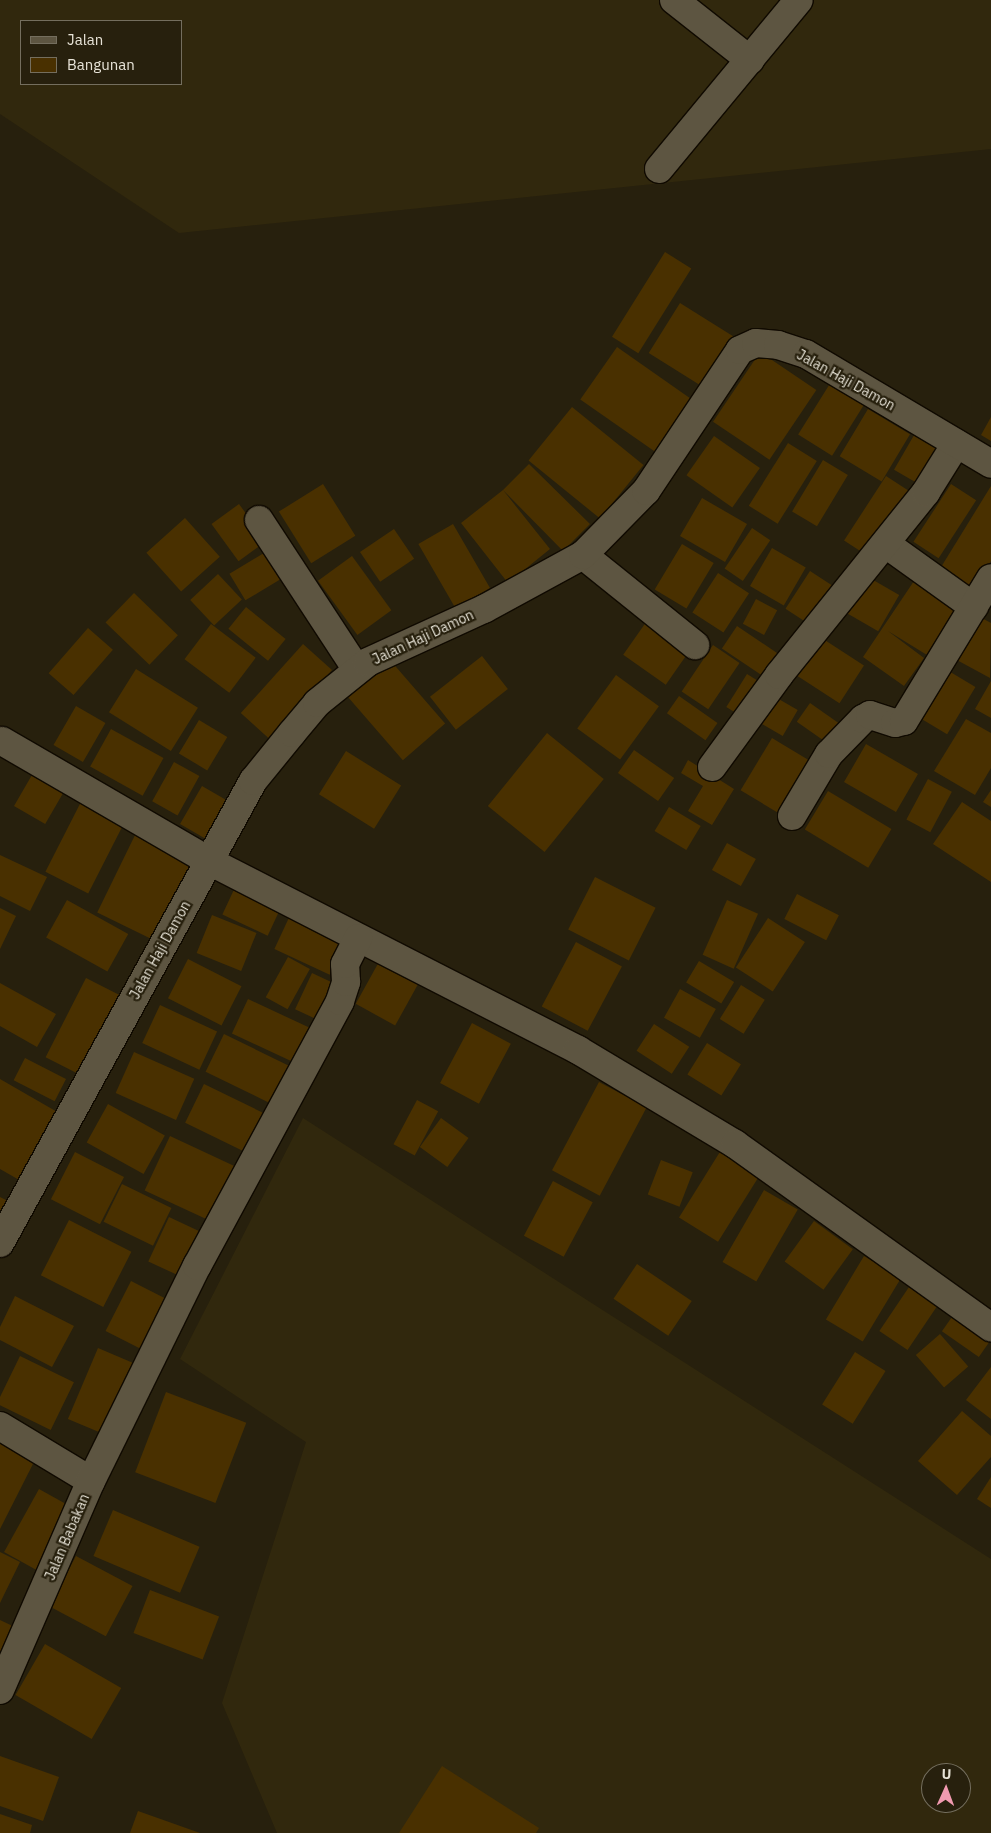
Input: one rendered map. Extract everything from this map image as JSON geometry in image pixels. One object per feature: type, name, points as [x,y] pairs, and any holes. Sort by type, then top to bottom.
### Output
[{"type":"street","points":[[674,0],[750,60]]},
{"type":"street","points":[[658,169],[799,0]]},
{"type":"street","name":"Jalan Haji Damon","points":[[0,1243],[10,1201],[254,781],[317,704],[368,662],[484,609],[582,555],[646,490],[740,350],[756,343],[778,345],[806,354],[991,464]]},
{"type":"street","points":[[712,767],[779,675],[886,544],[956,444]]},
{"type":"street","points":[[259,520],[357,670]]},
{"type":"street","points":[[886,544],[974,606]]},
{"type":"street","points":[[582,555],[695,644]]},
{"type":"street","points":[[792,816],[829,754],[863,719],[870,715],[895,723],[904,721],[991,578]]},
{"type":"street","points":[[2,741],[209,861],[578,1050],[735,1144],[991,1327]]},
{"type":"street","points":[[91,1481],[197,1266],[340,1002],[346,982],[345,964],[358,938]]},
{"type":"street","name":"Jalan Babakan","points":[[0,1426],[91,1481],[0,1690]]},
{"type":"shaded area","points":[[0,0],[991,0],[991,149],[179,233],[0,114]]},
{"type":"shaded area","points":[[303,1118],[991,1559],[991,1833],[277,1833],[222,1703],[306,1442],[180,1359]]},
{"type":"building","points":[[665,252],[691,268],[638,353],[612,337]]},
{"type":"building","points":[[680,303],[735,337],[704,387],[649,353]]},
{"type":"building","points":[[617,347],[694,401],[657,453],[580,399]]},
{"type":"building","points":[[760,352],[816,390],[769,460],[713,422]]},
{"type":"building","points":[[831,382],[865,403],[832,456],[798,435]]},
{"type":"building","points":[[572,407],[643,465],[600,519],[529,461]]},
{"type":"building","points":[[868,409],[910,434],[882,481],[840,456]]},
{"type":"building","points":[[991,417],[991,441],[981,435]]},
{"type":"building","points":[[917,430],[943,445],[920,485],[894,470]]},
{"type":"building","points":[[714,436],[760,468],[732,507],[686,475]]},
{"type":"building","points":[[788,443],[817,461],[778,524],[749,506]]},
{"type":"building","points":[[823,460],[848,475],[817,526],[792,511]]},
{"type":"building","points":[[529,464],[590,524],[563,551],[503,490]]},
{"type":"building","points":[[886,476],[914,494],[872,559],[844,541]]},
{"type":"building","points":[[323,484],[355,536],[311,563],[279,512]]},
{"type":"building","points":[[951,484],[976,500],[939,558],[913,542]]},
{"type":"building","points":[[991,486],[991,561],[971,593],[938,572]]},
{"type":"building","points":[[503,490],[550,549],[508,583],[461,523]]},
{"type":"building","points":[[702,498],[747,524],[725,562],[680,536]]},
{"type":"building","points":[[239,504],[266,541],[239,561],[211,524]]},
{"type":"building","points":[[185,518],[220,557],[181,591],[146,553]]},
{"type":"building","points":[[453,524],[490,588],[455,608],[418,544]]},
{"type":"building","points":[[752,528],[770,540],[743,581],[725,569]]},
{"type":"building","points":[[394,529],[414,559],[380,582],[360,552]]},
{"type":"building","points":[[682,544],[714,563],[686,608],[655,589]]},
{"type":"building","points":[[274,547],[290,574],[245,600],[229,574]]},
{"type":"building","points":[[772,548],[806,568],[784,606],[750,586]]},
{"type":"building","points":[[352,556],[391,610],[357,635],[318,581]]},
{"type":"building","points":[[810,571],[841,591],[817,629],[785,609]]},
{"type":"building","points":[[718,573],[749,593],[723,633],[692,612]]},
{"type":"building","points":[[218,574],[242,600],[214,626],[190,600]]},
{"type":"building","points":[[868,577],[899,595],[878,631],[847,613]]},
{"type":"building","points":[[914,581],[957,608],[927,655],[888,631],[924,658],[904,686],[863,657]]},
{"type":"building","points":[[134,593],[178,635],[149,665],[106,622]]},
{"type":"building","points":[[756,599],[777,610],[764,635],[743,624]]},
{"type":"building","points":[[246,607],[286,639],[268,661],[228,629]]},
{"type":"building","points":[[978,616],[991,623],[990,678],[955,659]]},
{"type":"building","points":[[649,618],[692,648],[666,685],[623,655]]},
{"type":"building","points":[[211,624],[256,658],[229,693],[185,659]]},
{"type":"building","points":[[737,626],[782,656],[767,679],[722,648]]},
{"type":"building","points":[[88,628],[113,650],[74,695],[49,673]]},
{"type":"building","points":[[817,635],[864,665],[839,703],[792,673]]},
{"type":"building","points":[[303,644],[332,670],[270,739],[241,713]]},
{"type":"building","points":[[713,645],[740,663],[708,709],[682,691]]},
{"type":"building","points":[[482,656],[508,689],[456,730],[430,697]]},
{"type":"building","points":[[390,660],[445,723],[403,760],[348,697]]},
{"type":"building","points":[[942,667],[975,687],[947,734],[914,714]]},
{"type":"building","points":[[136,669],[198,708],[171,751],[109,712]]},
{"type":"building","points":[[747,674],[763,684],[742,717],[726,707]]},
{"type":"building","points":[[616,675],[659,706],[620,760],[577,728]]},
{"type":"building","points":[[991,681],[991,718],[975,709]]},
{"type":"building","points":[[770,694],[798,710],[783,736],[755,720]]},
{"type":"building","points":[[679,696],[718,723],[705,740],[667,713]]},
{"type":"building","points":[[810,703],[846,728],[833,747],[797,722]]},
{"type":"building","points":[[76,706],[105,723],[83,762],[54,745]]},
{"type":"building","points":[[966,719],[991,733],[991,768],[975,795],[934,771]]},
{"type":"building","points":[[199,720],[227,737],[207,770],[179,753]]},
{"type":"building","points":[[111,729],[163,758],[143,796],[90,767]]},
{"type":"building","points":[[547,733],[604,779],[545,852],[488,806]]},
{"type":"building","points":[[772,738],[812,762],[781,814],[741,790]]},
{"type":"building","points":[[866,744],[918,774],[896,812],[844,782]]},
{"type":"building","points":[[634,750],[674,778],[658,801],[618,773]]},
{"type":"building","points":[[346,751],[401,785],[374,829],[319,794]]},
{"type":"building","points":[[688,760],[734,789],[712,825],[688,811],[703,786],[681,773]]},
{"type":"building","points":[[174,762],[199,776],[178,815],[152,801]]},
{"type":"building","points":[[36,768],[67,786],[45,824],[14,806]]},
{"type":"building","points":[[928,779],[952,792],[930,832],[906,820]]},
{"type":"building","points":[[202,786],[233,804],[211,842],[180,824]]},
{"type":"building","points":[[991,790],[991,807],[983,802]]},
{"type":"building","points":[[828,791],[891,829],[868,868],[805,830]]},
{"type":"building","points":[[84,796],[127,818],[88,894],[45,872]]},
{"type":"building","points":[[962,802],[991,821],[991,882],[933,844]]},
{"type":"building","points":[[669,807],[701,826],[686,850],[655,831]]},
{"type":"building","points":[[138,829],[197,858],[157,942],[97,913]]},
{"type":"building","points":[[727,843],[756,859],[741,886],[712,870]]},
{"type":"building","points":[[0,855],[47,877],[30,911],[0,896]]},
{"type":"building","points":[[595,877],[656,908],[629,960],[568,930]]},
{"type":"building","points":[[238,881],[283,902],[268,936],[222,915]]},
{"type":"building","points":[[797,894],[839,915],[826,940],[784,919]]},
{"type":"building","points":[[67,900],[128,934],[107,972],[46,938]]},
{"type":"building","points":[[727,900],[758,914],[734,969],[703,955]]},
{"type":"building","points":[[0,908],[16,916],[0,949]]},
{"type":"building","points":[[293,909],[348,935],[330,975],[274,949]]},
{"type":"building","points":[[212,915],[257,933],[241,971],[197,953]]},
{"type":"building","points":[[768,918],[805,942],[773,991],[736,967]]},
{"type":"building","points":[[576,942],[622,966],[588,1031],[542,1006]]},
{"type":"building","points":[[288,957],[310,969],[288,1009],[266,997]]},
{"type":"building","points":[[188,959],[241,986],[221,1025],[168,998]]},
{"type":"building","points":[[380,960],[419,982],[395,1026],[356,1004]]},
{"type":"building","points":[[699,961],[734,982],[721,1004],[686,982]]},
{"type":"building","points":[[312,973],[342,987],[325,1023],[295,1009]]},
{"type":"building","points":[[86,978],[123,997],[83,1076],[46,1057]]},
{"type":"building","points":[[0,983],[56,1014],[37,1047],[0,1026]]},
{"type":"building","points":[[741,985],[765,1000],[744,1034],[720,1019]]},
{"type":"building","points":[[680,989],[716,1009],[700,1038],[664,1018]]},
{"type":"building","points":[[248,999],[318,1032],[302,1066],[232,1033]]},
{"type":"building","points":[[160,1005],[217,1032],[199,1070],[142,1043]]},
{"type":"building","points":[[472,1023],[511,1044],[479,1104],[440,1083]]},
{"type":"building","points":[[654,1024],[689,1047],[672,1074],[637,1051]]},
{"type":"building","points":[[224,1034],[295,1069],[277,1106],[206,1072]]},
{"type":"building","points":[[707,1043],[741,1064],[721,1096],[687,1074]]},
{"type":"building","points":[[134,1052],[194,1079],[176,1120],[116,1093]]},
{"type":"building","points":[[25,1058],[66,1079],[55,1101],[14,1080]]},
{"type":"building","points":[[0,1079],[59,1113],[21,1181],[0,1169]]},
{"type":"building","points":[[599,1082],[647,1107],[600,1196],[552,1170]]},
{"type":"building","points":[[204,1084],[270,1116],[251,1155],[185,1123]]},
{"type":"building","points":[[417,1100],[438,1111],[415,1155],[394,1144]]},
{"type":"building","points":[[108,1104],[165,1136],[144,1174],[87,1142]]},
{"type":"building","points":[[441,1118],[469,1138],[447,1167],[420,1147]]},
{"type":"building","points":[[170,1136],[243,1170],[218,1225],[145,1190]]},
{"type":"building","points":[[723,1147],[762,1171],[718,1242],[679,1217]]},
{"type":"building","points":[[75,1152],[124,1177],[100,1224],[51,1199]]},
{"type":"building","points":[[661,1160],[693,1172],[679,1207],[648,1195]]},
{"type":"building","points":[[553,1181],[593,1202],[564,1257],[524,1236]]},
{"type":"building","points":[[122,1184],[171,1208],[153,1246],[104,1222]]},
{"type":"building","points":[[764,1190],[798,1210],[756,1281],[722,1262]]},
{"type":"building","points":[[0,1197],[10,1202],[0,1221]]},
{"type":"building","points":[[169,1217],[205,1234],[185,1278],[148,1261]]},
{"type":"building","points":[[69,1220],[131,1252],[103,1307],[41,1275]]},
{"type":"building","points":[[814,1221],[853,1249],[823,1290],[785,1261]]},
{"type":"building","points":[[864,1256],[901,1278],[863,1342],[826,1319]]},
{"type":"building","points":[[637,1264],[692,1301],[668,1336],[614,1299]]},
{"type":"building","points":[[131,1281],[168,1300],[143,1350],[106,1331]]},
{"type":"building","points":[[909,1287],[937,1306],[908,1350],[879,1331]]},
{"type":"building","points":[[15,1296],[74,1326],[52,1367],[0,1340],[0,1327]]},
{"type":"building","points":[[954,1314],[991,1340],[979,1357],[942,1331]]},
{"type":"building","points":[[940,1334],[968,1366],[944,1387],[916,1355]]},
{"type":"building","points":[[98,1348],[139,1365],[108,1436],[68,1419]]},
{"type":"building","points":[[855,1352],[886,1371],[853,1424],[822,1405]]},
{"type":"building","points":[[20,1356],[74,1382],[51,1430],[0,1405],[0,1397]]},
{"type":"building","points":[[991,1367],[991,1419],[966,1400]]},
{"type":"building","points":[[166,1392],[246,1423],[215,1503],[135,1472]]},
{"type":"building","points":[[962,1411],[991,1436],[991,1457],[957,1495],[918,1461]]},
{"type":"building","points":[[0,1443],[35,1460],[0,1529]]},
{"type":"building","points":[[991,1477],[991,1508],[977,1499]]},
{"type":"building","points":[[39,1489],[71,1507],[36,1570],[4,1552]]},
{"type":"building","points":[[113,1510],[200,1547],[180,1593],[93,1556]]},
{"type":"building","points":[[0,1552],[20,1562],[0,1603]]},
{"type":"building","points":[[76,1556],[133,1586],[106,1636],[49,1606]]},
{"type":"building","points":[[150,1590],[219,1617],[203,1659],[134,1633]]},
{"type":"building","points":[[0,1620],[19,1629],[0,1661]]},
{"type":"building","points":[[45,1644],[121,1688],[92,1739],[16,1695]]},
{"type":"building","points":[[0,1756],[59,1777],[43,1821],[0,1806]]},
{"type":"building","points":[[442,1766],[539,1828],[536,1833],[399,1833]]},
{"type":"building","points":[[138,1811],[200,1833],[130,1833]]},
{"type":"building","points":[[0,1814],[32,1825],[30,1833],[0,1833]]}]
